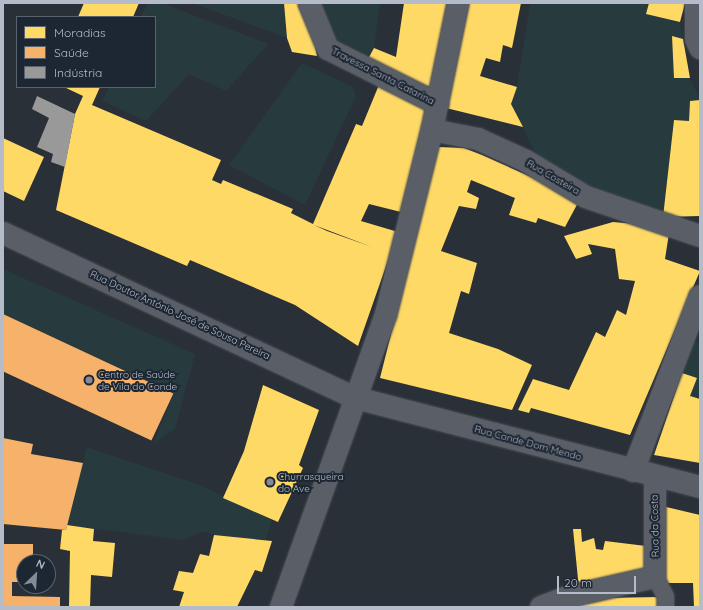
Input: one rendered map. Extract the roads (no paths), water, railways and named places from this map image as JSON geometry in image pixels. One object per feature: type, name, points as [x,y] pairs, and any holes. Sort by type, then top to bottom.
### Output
[{"type":"street","name":"Travessa Santa Catarina","points":[[309,3],[328,49],[438,104]]},
{"type":"street","points":[[281,607],[386,314],[432,130],[458,3]]},
{"type":"street","points":[[696,3],[696,39],[700,48]]},
{"type":"street","name":"Rua Costeira","points":[[432,130],[478,139],[586,196],[674,225],[700,236]]},
{"type":"street","name":"Rua Doutor António José de Sousa Pereira","points":[[3,233],[356,398]]},
{"type":"street","points":[[633,471],[700,296]]},
{"type":"street","name":"Rua Conde Dom Mendo","points":[[356,398],[655,477],[700,487]]},
{"type":"street","name":"Rua da Costa","points":[[655,477],[655,577]]},
{"type":"street","points":[[541,607],[567,597],[655,577],[665,596],[666,607]]},
{"type":"place","name":"Centro de Saúde de Vila do Conde","points":[[89,380]]},
{"type":"place","name":"Churrasqueira do Ave","points":[[270,482]]}]
